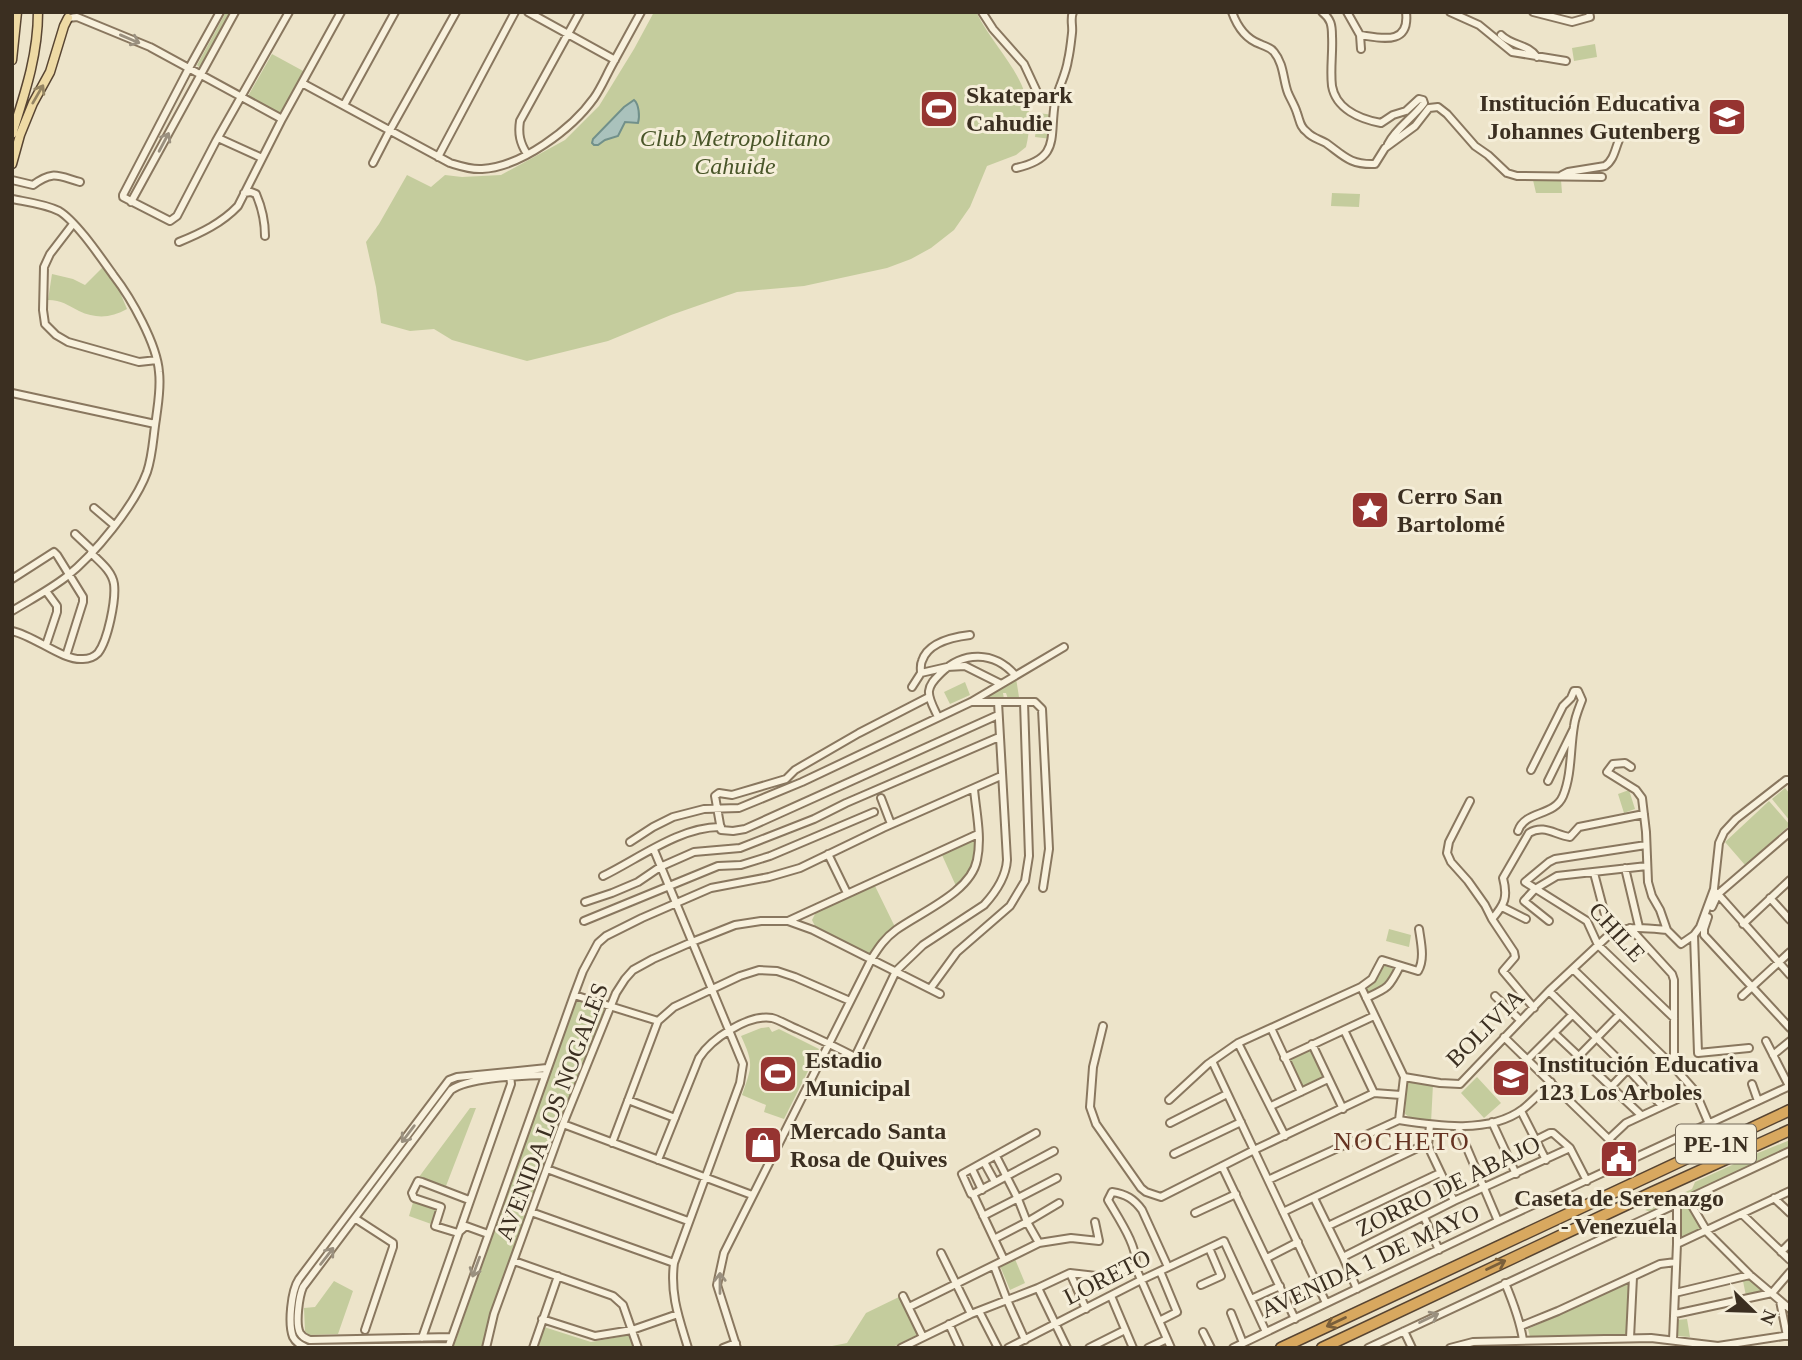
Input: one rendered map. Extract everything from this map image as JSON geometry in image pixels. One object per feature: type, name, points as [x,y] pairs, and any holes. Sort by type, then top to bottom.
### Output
[{"type":"highway","name":"PE-1N","points":[[1281,1348],[1790,1110]]},
{"type":"highway","name":"PE-1N","points":[[1322,1348],[1790,1130]]},
{"type":"main road","points":[[12,60],[17,12]]},
{"type":"main road","points":[[12,134],[34,64],[38,12]]},
{"type":"main road","points":[[12,164],[24,124],[50,72],[68,18]]},
{"type":"street","points":[[220,12],[122,195],[170,221],[177,216],[289,12]]},
{"type":"street","points":[[131,202],[235,12]]},
{"type":"street","points":[[179,242],[214,226],[238,206],[341,12]]},
{"type":"street","points":[[344,105],[395,12]]},
{"type":"street","points":[[373,163],[456,12]]},
{"type":"street","points":[[438,157],[515,12]]},
{"type":"street","points":[[528,12],[615,60]]},
{"type":"street","points":[[527,154],[521,145],[520,121],[580,12]]},
{"type":"street","points":[[302,83],[438,157],[465,168],[500,166],[552,139],[585,109],[596,96],[641,12]]},
{"type":"street","points":[[982,12],[993,29],[1024,64],[1038,94],[1045,100],[1055,101]]},
{"type":"street","points":[[1016,168],[1031,165],[1042,158],[1053,139],[1055,101],[1068,61],[1073,12]]},
{"type":"street","points":[[1232,12],[1238,26],[1245,33],[1276,54],[1300,125],[1306,132],[1338,154],[1358,163],[1375,164],[1398,129],[1418,111],[1424,103],[1423,100],[1419,99],[1406,111],[1381,123],[1355,116],[1342,106],[1332,85],[1331,22],[1322,12]]},
{"type":"street","points":[[1347,12],[1360,34],[1362,49]]},
{"type":"street","points":[[1360,34],[1382,38],[1397,36],[1404,30],[1406,12]]},
{"type":"street","points":[[1450,12],[1479,25],[1512,52],[1566,61]]},
{"type":"street","points":[[1532,12],[1572,22],[1590,15]]},
{"type":"street","points":[[68,18],[77,17],[150,47],[282,119]]},
{"type":"street","points":[[1501,35],[1507,41],[1529,48],[1537,57]]},
{"type":"street","points":[[1512,52],[1514,44]]},
{"type":"street","points":[[1385,148],[1415,126],[1429,108],[1438,107],[1475,146],[1507,173],[1517,176],[1602,177]]},
{"type":"street","points":[[218,138],[262,158]]},
{"type":"street","points":[[1561,176],[1568,172],[1608,164],[1619,139]]},
{"type":"street","points":[[141,159],[152,164]]},
{"type":"street","points":[[12,180],[33,185],[53,175],[80,182]]},
{"type":"street","points":[[244,193],[256,194],[262,208],[265,236]]},
{"type":"street","points":[[12,199],[50,207],[61,212],[73,224],[122,286],[151,341],[160,385],[154,440],[146,475],[135,497],[92,552],[69,575],[12,611]]},
{"type":"street","points":[[73,224],[50,254],[44,267],[45,324],[68,342],[139,362],[157,360]]},
{"type":"street","points":[[12,393],[155,424]]},
{"type":"street","points":[[94,508],[114,525]]},
{"type":"street","points":[[12,631],[31,637],[75,659],[87,659],[97,654],[105,638],[114,604],[114,583],[110,573],[75,534]]},
{"type":"street","points":[[12,579],[54,552],[57,555],[83,597],[66,656]]},
{"type":"street","points":[[46,591],[57,607],[46,645]]},
{"type":"street","points":[[912,687],[921,673],[922,661],[928,651],[942,640],[970,635]]},
{"type":"street","points":[[630,842],[673,817],[704,809],[739,808],[786,789],[971,702],[1064,647]]},
{"type":"street","points":[[938,717],[928,692],[935,679],[956,660],[974,656],[1001,663],[1015,675]]},
{"type":"street","points":[[921,673],[965,666],[1001,684]]},
{"type":"street","points":[[1531,770],[1563,706],[1572,698],[1574,691],[1578,691],[1582,700],[1573,728],[1548,782]]},
{"type":"street","points":[[929,698],[795,769],[786,779],[732,795],[719,793],[715,796],[722,830],[745,829],[998,715]]},
{"type":"street","points":[[971,702],[1035,702],[1042,709],[1049,849],[1043,888]]},
{"type":"street","points":[[658,1160],[705,1047],[729,1030],[756,1019],[770,1018],[855,1057],[896,971],[923,945],[984,905],[991,896],[1005,873],[1007,860],[998,702]]},
{"type":"street","points":[[930,989],[957,953],[1010,906],[1025,881],[1029,856],[1024,702]]},
{"type":"street","points":[[1518,831],[1524,821],[1555,808],[1563,797],[1570,767],[1573,728]]},
{"type":"street","points":[[585,902],[638,882],[660,867],[694,852],[740,848],[814,819],[999,737]]},
{"type":"street","points":[[1631,767],[1625,763],[1612,764],[1607,772],[1639,794],[1644,814],[1648,882],[1667,930],[1681,944],[1700,927],[1716,891],[1790,832]]},
{"type":"street","name":"AVENIDA LOS NOGALES","points":[[448,1347],[574,995],[598,943],[606,936],[711,888],[769,877],[800,867],[1001,776]]},
{"type":"street","points":[[1790,779],[1736,819],[1724,832],[1719,843],[1716,891],[1704,929],[1704,936],[1790,1028]]},
{"type":"street","points":[[723,1348],[737,1345],[717,1285],[724,1252],[881,944],[894,931],[963,884],[974,871],[978,834],[974,789]]},
{"type":"street","points":[[881,798],[891,824]]},
{"type":"street","points":[[1470,801],[1449,842],[1447,853],[1485,905],[1515,954],[1503,968],[1503,972],[1534,1008]]},
{"type":"street","points":[[584,921],[718,866],[741,865],[770,856],[874,812]]},
{"type":"street","points":[[1492,919],[1502,907],[1507,893],[1503,878],[1534,830],[1570,837],[1579,827],[1644,814]]},
{"type":"street","points":[[603,876],[681,836],[702,829],[721,827]]},
{"type":"street","name":"AVENIDA LOS NOGALES","points":[[486,1348],[494,1314],[563,1124],[610,1006],[625,979],[653,959],[692,942],[735,925],[788,921],[978,834]]},
{"type":"street","name":"CHILE","points":[[1646,845],[1552,860],[1525,883],[1587,921],[1598,944],[1674,1018]]},
{"type":"street","points":[[653,850],[743,1064],[740,1083],[674,1263],[672,1289],[688,1348]]},
{"type":"street","points":[[828,855],[847,893]]},
{"type":"street","points":[[1549,921],[1525,901],[1535,889],[1557,876],[1647,866]]},
{"type":"street","points":[[1625,868],[1639,927]]},
{"type":"street","points":[[1594,873],[1610,934],[1639,927],[1667,930]]},
{"type":"street","points":[[1743,924],[1790,880]]},
{"type":"street","points":[[1716,891],[1790,975]]},
{"type":"street","points":[[1770,898],[1790,920]]},
{"type":"street","points":[[1502,907],[1526,919]]},
{"type":"street","points":[[812,911],[808,917],[813,930]]},
{"type":"street","points":[[788,921],[872,958],[940,994]]},
{"type":"street","points":[[1630,928],[1672,974],[1674,980],[1672,1066]]},
{"type":"street","points":[[1169,1100],[1212,1061],[1238,1043],[1361,987],[1372,979],[1381,961],[1415,971],[1420,969],[1422,955],[1419,929]]},
{"type":"street","name":"BOLIVIA","points":[[1404,1077],[1460,1084],[1549,991],[1610,934]]},
{"type":"street","points":[[1694,935],[1698,1053],[1749,1048]]},
{"type":"street","points":[[1742,996],[1790,952]]},
{"type":"street","points":[[1366,998],[1387,989],[1400,966]]},
{"type":"street","points":[[612,1143],[658,1021],[674,1007],[759,970],[777,971],[795,977],[850,1001]]},
{"type":"street","points":[[1573,970],[1695,1091],[1709,1124]]},
{"type":"street","points":[[1361,987],[1404,1077],[1399,1120]]},
{"type":"street","points":[[1549,991],[1662,1106]]},
{"type":"street","points":[[574,995],[658,1021]]},
{"type":"street","points":[[1495,996],[1520,1020]]},
{"type":"street","points":[[1527,1060],[1572,1015]]},
{"type":"street","points":[[1578,1057],[1619,1015]]},
{"type":"street","points":[[1284,1058],[1374,1016]]},
{"type":"street","points":[[1103,1026],[1093,1067],[1090,1107],[1096,1124],[1141,1188],[1161,1197],[1374,1093],[1401,1095]]},
{"type":"street","points":[[1271,1028],[1301,1092]]},
{"type":"street","points":[[1345,1030],[1374,1093]]},
{"type":"street","points":[[1554,1033],[1641,1115]]},
{"type":"street","points":[[1504,1037],[1630,1160]]},
{"type":"street","points":[[1766,1041],[1789,1086]]},
{"type":"street","points":[[1773,1055],[1790,1041]]},
{"type":"street","points":[[1238,1043],[1285,1136]]},
{"type":"street","points":[[1312,1044],[1343,1109]]},
{"type":"street","points":[[1212,1061],[1326,1303]]},
{"type":"street","points":[[1611,1087],[1628,1069]]},
{"type":"street","points":[[451,1337],[331,1343],[307,1348],[293,1337],[292,1297],[296,1283],[449,1080],[457,1077],[546,1072]]},
{"type":"street","points":[[422,1338],[511,1084],[510,1074]]},
{"type":"street","points":[[448,1347],[310,1340],[299,1330],[300,1295],[303,1287],[451,1090],[458,1085],[510,1074]]},
{"type":"street","points":[[1271,1106],[1328,1079]]},
{"type":"street","points":[[1268,1180],[1399,1120],[1458,1127],[1504,1119],[1521,1111],[1550,1082]]},
{"type":"street","points":[[1752,1084],[1758,1101]]},
{"type":"street","name":"AVENIDA 1 DE MAYO","points":[[1233,1348],[1789,1086]]},
{"type":"street","points":[[1609,1139],[1626,1123],[1695,1091]]},
{"type":"street","points":[[1170,1123],[1227,1094]]},
{"type":"street","points":[[628,1100],[675,1118]]},
{"type":"street","points":[[1521,1111],[1546,1160]]},
{"type":"street","points":[[1174,1154],[1241,1122]]},
{"type":"street","points":[[1492,1122],[1516,1174]]},
{"type":"street","points":[[563,1124],[752,1195]]},
{"type":"street","points":[[1430,1125],[1427,1146],[1454,1201]]},
{"type":"street","points":[[1458,1127],[1498,1221]]},
{"type":"street","points":[[1004,1260],[962,1174],[1036,1133]]},
{"type":"street","points":[[1536,1140],[1553,1133],[1570,1148],[1587,1181]]},
{"type":"street","points":[[1283,1212],[1428,1143]]},
{"type":"street","name":"ZORRO DE ABAJO","points":[[1343,1257],[1454,1201],[1570,1148]]},
{"type":"street","points":[[973,1194],[1054,1151]]},
{"type":"street","points":[[1368,1348],[1790,1151]]},
{"type":"street","points":[[996,1156],[1039,1243]]},
{"type":"street","points":[[984,1162],[995,1182]]},
{"type":"street","points":[[1222,1166],[1295,1319]]},
{"type":"street","points":[[547,1169],[688,1221]]},
{"type":"street","points":[[972,1169],[982,1190]]},
{"type":"street","points":[[1328,1226],[1440,1173]]},
{"type":"street","points":[[983,1216],[1057,1178]]},
{"type":"street","points":[[458,1233],[435,1226],[441,1207],[414,1198],[412,1193],[418,1181],[469,1200]]},
{"type":"street","points":[[1677,1244],[1790,1191]]},
{"type":"street","points":[[1168,1267],[1142,1210],[1130,1197],[1112,1192],[1108,1200],[1135,1253],[1135,1266],[1171,1348]]},
{"type":"street","points":[[1195,1213],[1236,1194]]},
{"type":"street","points":[[1314,1198],[1357,1289]]},
{"type":"street","points":[[1774,1198],[1790,1213]]},
{"type":"street","points":[[1689,1199],[1707,1230],[1750,1275],[1790,1308]]},
{"type":"street","points":[[994,1239],[1059,1203]]},
{"type":"street","points":[[1673,1340],[1676,1204]]},
{"type":"street","points":[[531,1212],[674,1263]]},
{"type":"street","points":[[1742,1214],[1790,1260]]},
{"type":"street","points":[[1424,1217],[1439,1250]]},
{"type":"street","points":[[356,1219],[393,1243],[365,1330]]},
{"type":"street","points":[[909,1307],[1039,1243],[1071,1238],[1100,1241],[1095,1222]]},
{"type":"street","points":[[458,1233],[466,1226],[488,1234]]},
{"type":"street","name":"LORETO","points":[[1007,1348],[1224,1241],[1251,1299]]},
{"type":"street","points":[[1267,1258],[1298,1242]]},
{"type":"street","points":[[1782,1252],[1790,1243]]},
{"type":"street","points":[[1201,1285],[1221,1276],[1209,1248]]},
{"type":"street","points":[[941,1253],[971,1314]]},
{"type":"street","points":[[514,1261],[613,1296],[623,1305],[638,1348]]},
{"type":"street","points":[[1521,1326],[1660,1264],[1676,1262]]},
{"type":"street","points":[[994,1266],[1025,1339]]},
{"type":"street","points":[[901,1348],[912,1345],[971,1314],[1070,1273],[1105,1278],[1135,1266]]},
{"type":"street","points":[[1159,1321],[1177,1312],[1160,1271]]},
{"type":"street","points":[[1675,1314],[1772,1293],[1790,1272]]},
{"type":"street","points":[[1070,1273],[1086,1309]]},
{"type":"street","points":[[1675,1293],[1750,1275]]},
{"type":"street","points":[[533,1348],[558,1276]]},
{"type":"street","points":[[1630,1338],[1633,1277]]},
{"type":"street","points":[[1505,1283],[1521,1326],[1523,1340]]},
{"type":"street","points":[[1266,1332],[1251,1299],[1280,1286]]},
{"type":"street","points":[[1038,1288],[1067,1348]]},
{"type":"street","points":[[903,1296],[923,1337]]},
{"type":"street","points":[[1111,1296],[1133,1348]]},
{"type":"street","points":[[1450,1348],[1473,1342],[1605,1338],[1651,1338],[1718,1347],[1788,1336],[1780,1301]]},
{"type":"street","points":[[979,1311],[998,1348]]},
{"type":"street","points":[[1231,1313],[1243,1343]]},
{"type":"street","points":[[542,1320],[595,1336],[632,1330],[678,1314]]},
{"type":"street","points":[[949,1324],[960,1348]]},
{"type":"street","points":[[1089,1348],[1102,1345],[1125,1330]]},
{"type":"street","points":[[1404,1331],[1412,1348]]},
{"type":"street","points":[[1203,1332],[1211,1348]]},
{"type":"street","points":[[1605,1338],[1606,1348]]},
{"type":"street","points":[[1651,1338],[1651,1346]]},
{"type":"street","points":[[1149,1348],[1167,1339]]},
{"type":"street","points":[[1556,1339],[1556,1348]]},
{"type":"street","points":[[1760,1339],[1761,1348]]},
{"type":"green space","points":[[226,12],[233,12],[202,70],[197,65]]},
{"type":"green space","name":"Club Metropolitano Cahuide","points":[[654,12],[976,12],[1024,90],[1029,125],[1026,147],[1016,155],[987,166],[970,207],[954,230],[931,248],[887,268],[804,286],[737,292],[608,341],[527,361],[452,340],[434,329],[410,331],[381,323],[366,242],[407,175],[431,187],[445,175],[501,175],[565,140],[599,106]]},
{"type":"green space","points":[[1595,44],[1597,57],[1574,61],[1572,48]]},
{"type":"green space","points":[[272,54],[305,72],[281,115],[248,96]]},
{"type":"green space","points":[[1038,113],[1054,115],[1051,139],[1035,137]]},
{"type":"green space","points":[[1533,180],[1561,180],[1562,193],[1536,193]]},
{"type":"green space","points":[[1332,193],[1360,194],[1359,207],[1331,206]]},
{"type":"green space","points":[[103,267],[119,290],[127,309],[109,316],[97,316],[85,314],[61,302],[48,300],[52,274],[85,285]]},
{"type":"green space","points":[[1016,678],[1019,697],[1008,699],[1006,693],[1003,693],[1004,699],[984,698]]},
{"type":"green space","points":[[965,682],[970,695],[950,704],[944,692]]},
{"type":"green space","points":[[1785,788],[1790,794],[1790,821],[1772,799]]},
{"type":"green space","points":[[1629,790],[1635,809],[1624,813],[1618,794]]},
{"type":"green space","points":[[1769,801],[1790,825],[1745,865],[1725,842]]},
{"type":"green space","points":[[973,840],[975,849],[972,861],[956,886],[942,855]]},
{"type":"green space","points":[[875,886],[895,927],[880,940],[872,955],[815,926],[812,920],[816,912]]},
{"type":"green space","points":[[1389,929],[1411,935],[1409,947],[1386,941]]},
{"type":"green space","points":[[1383,965],[1396,970],[1390,984],[1369,995],[1364,988]]},
{"type":"green space","points":[[577,997],[608,1007],[522,1231],[482,1348],[453,1348]]},
{"type":"green space","name":"Estadio Municipal","points":[[769,1027],[772,1032],[779,1029],[819,1049],[784,1119],[764,1112],[766,1105],[742,1095],[750,1065],[741,1036]]},
{"type":"green space","points":[[1313,1049],[1327,1078],[1302,1090],[1289,1060]]},
{"type":"green space","points":[[1477,1077],[1501,1103],[1484,1118],[1461,1093]]},
{"type":"green space","points":[[1407,1082],[1433,1084],[1431,1123],[1412,1119],[1405,1114]]},
{"type":"green space","points":[[470,1108],[476,1108],[446,1186],[419,1177]]},
{"type":"green space","points":[[1790,1140],[1790,1147],[1651,1212],[1645,1210],[1692,1189],[1695,1182]]},
{"type":"green space","points":[[414,1199],[440,1208],[434,1225],[409,1216]]},
{"type":"green space","points":[[1689,1204],[1703,1228],[1680,1239],[1678,1209]]},
{"type":"green space","points":[[1015,1259],[1025,1283],[1010,1290],[1000,1266]]},
{"type":"green space","points":[[1753,1279],[1765,1291],[1746,1296],[1743,1281]]},
{"type":"green space","points":[[334,1281],[353,1291],[338,1334],[308,1335],[305,1331],[304,1308],[315,1307]]},
{"type":"green space","points":[[1630,1282],[1626,1334],[1530,1337],[1528,1329]]},
{"type":"green space","points":[[899,1297],[919,1334],[891,1348],[822,1348],[847,1343],[866,1313]]},
{"type":"green space","points":[[1687,1319],[1690,1337],[1677,1336],[1677,1320]]},
{"type":"green space","points":[[544,1327],[591,1342],[630,1335],[634,1348],[538,1348]]},
{"type":"water","points":[[634,100],[639,111],[638,123],[625,122],[618,136],[594,145],[593,139]]},
{"type":"place","name":"Skatepark Cahudie","points":[[939,109]]},
{"type":"place","name":"Institución Educativa Johannes Gutenberg","points":[[1727,117]]},
{"type":"place","name":"Cerro San Bartolomé","points":[[1370,510]]},
{"type":"place","name":"Estadio Municipal","points":[[778,1074]]},
{"type":"place","name":"Institución Educativa 123 Los Arboles","points":[[1511,1078]]},
{"type":"place","name":"Mercado Santa Rosa de Quives","points":[[763,1145]]},
{"type":"place","name":"Caseta de Serenazgo - Venezuela","points":[[1619,1159]]},
{"type":"district","name":"NOCHETO","points":[[1402,1141]]}]
